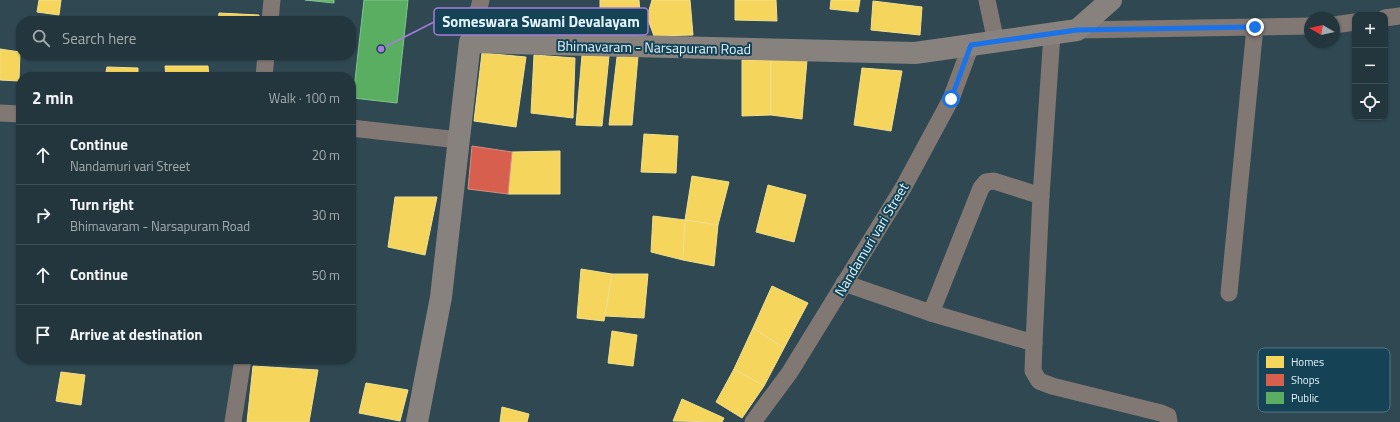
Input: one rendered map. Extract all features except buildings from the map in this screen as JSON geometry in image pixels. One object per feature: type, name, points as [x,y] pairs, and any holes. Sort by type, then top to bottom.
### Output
[{"type":"main road","points":[[1077,30],[1111,0]]},
{"type":"main road","name":"Bhimavaram - Narsapuram Road","points":[[470,42],[915,54],[1077,30]]},
{"type":"main road","points":[[417,422],[441,297],[470,42]]},
{"type":"street","points":[[270,16],[272,0]]},
{"type":"street","points":[[470,42],[481,0]]},
{"type":"street","points":[[987,0],[996,42]]},
{"type":"street","points":[[1388,18],[1400,16]]},
{"type":"street","points":[[1340,25],[1352,23]]},
{"type":"street","points":[[1077,30],[1304,26]]},
{"type":"street","points":[[1229,293],[1255,27]]},
{"type":"street","points":[[1052,34],[1040,196],[1032,371],[1039,381],[1052,386],[1161,413],[1168,416],[1170,422]]},
{"type":"street","name":"Nandamuri vari Street","points":[[753,422],[790,372],[903,188],[951,99],[971,45]]},
{"type":"street","points":[[264,72],[266,60]]},
{"type":"street","points":[[0,113],[16,114]]},
{"type":"street","points":[[356,129],[459,140]]},
{"type":"street","points":[[931,313],[981,188],[986,182],[994,181],[1040,196]]},
{"type":"street","points":[[844,283],[931,313],[1034,343]]},
{"type":"street","points":[[233,422],[242,364]]},
{"type":"place","name":"Someswara Swami Devalayam","points":[[381,49]]},
{"type":"route","points":[[951,99],[971,45],[1077,30],[1255,27]]}]
